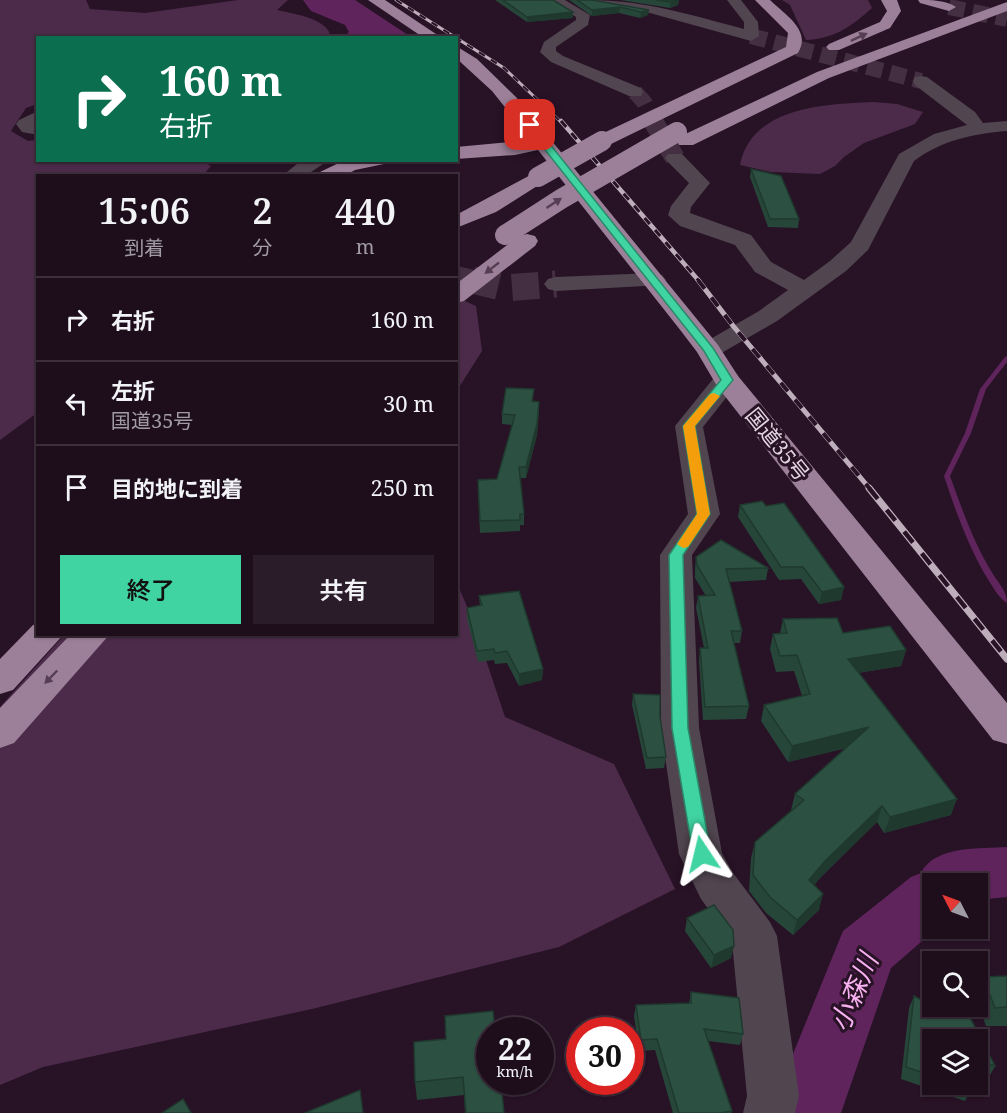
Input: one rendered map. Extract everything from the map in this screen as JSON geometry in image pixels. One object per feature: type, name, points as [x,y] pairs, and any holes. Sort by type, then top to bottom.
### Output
[{"type":"highway","points":[[375,0],[432,36]]},
{"type":"highway","points":[[458,213],[474,208],[534,175],[667,98],[775,50],[783,36],[753,0]]},
{"type":"highway","points":[[597,140],[793,50],[795,32],[762,0]]},
{"type":"highway","points":[[741,91],[885,25],[894,11],[892,3],[888,0]]},
{"type":"highway","points":[[925,0],[949,7]]},
{"type":"highway","points":[[458,271],[613,184],[806,71],[998,0]]},
{"type":"highway","points":[[679,144],[785,92],[860,60],[1007,6]]},
{"type":"highway","points":[[860,60],[954,30],[1007,18]]},
{"type":"highway","name":"国道35号","points":[[458,53],[492,80],[517,106],[543,143],[654,280],[718,365],[1007,730]]},
{"type":"highway","points":[[679,144],[705,115]]},
{"type":"highway","points":[[458,147],[543,143]]},
{"type":"highway","points":[[458,153],[516,149],[543,143]]},
{"type":"highway","points":[[315,174],[342,162]]},
{"type":"highway","points":[[331,174],[350,165],[366,162]]},
{"type":"highway","points":[[458,221],[505,199],[534,175]]},
{"type":"highway","points":[[458,294],[516,238]]},
{"type":"highway","points":[[0,681],[44,636]]},
{"type":"highway","points":[[0,733],[90,636]]},
{"type":"street","points":[[555,0],[583,15],[583,22],[549,45],[548,52],[557,59],[635,92]]},
{"type":"street","points":[[596,0],[651,9],[751,36],[751,22],[734,0]]},
{"type":"street","points":[[921,81],[969,116],[978,128]]},
{"type":"street","points":[[36,117],[26,124],[28,128],[36,130]]},
{"type":"street","points":[[769,1113],[773,1096],[754,936],[717,886],[702,854],[680,728],[676,555],[704,514],[689,426],[718,365],[768,316],[838,266],[860,245],[906,158],[917,148],[935,139],[978,128],[1007,126]]},
{"type":"street","points":[[679,144],[700,183],[681,206],[679,215],[688,221],[743,240],[763,267],[806,290]]},
{"type":"street","points":[[295,174],[315,162]]},
{"type":"street","points":[[556,284],[654,280]]},
{"type":"shaded area","points":[[0,0],[86,0],[90,9],[145,13],[238,0],[288,0],[277,10],[317,21],[329,31],[330,36],[36,36],[36,104],[26,108],[11,131],[28,141],[36,140],[36,162],[204,162],[211,166],[204,174],[36,174],[36,414],[0,440]]},
{"type":"shaded area","points":[[303,0],[355,0],[409,36],[345,36],[349,32],[345,25],[311,11]]},
{"type":"shaded area","points":[[782,0],[868,0],[872,8],[834,34],[806,40],[790,5]]},
{"type":"shaded area","points":[[874,102],[897,104],[923,112],[915,124],[864,143],[835,166],[820,174],[771,172],[740,165],[747,145],[759,131],[775,120],[814,107]]},
{"type":"shaded area","points":[[458,298],[476,306],[482,351],[458,389]]},
{"type":"shaded area","points":[[458,586],[472,618],[505,717],[614,764],[675,889],[559,947],[312,1009],[43,1067],[0,1085],[0,707],[63,636],[458,636]]},
{"type":"building","points":[[503,0],[553,0],[573,12],[527,17]]},
{"type":"building","points":[[577,0],[592,0],[649,10],[641,12],[620,7],[592,10]]},
{"type":"building","points":[[751,169],[781,176],[799,219],[770,219]]},
{"type":"building","points":[[506,388],[534,389],[532,401],[539,402],[537,424],[526,467],[519,467],[524,514],[520,514],[520,520],[480,521],[478,480],[497,479],[515,415],[502,414]]},
{"type":"building","points":[[762,501],[766,506],[784,503],[844,587],[822,592],[803,567],[781,567],[740,505]]},
{"type":"building","points":[[721,540],[768,568],[726,569],[742,631],[731,631],[749,706],[705,707],[700,648],[708,648],[698,596],[715,595],[697,565],[696,557]]},
{"type":"building","points":[[519,591],[543,669],[519,674],[507,651],[495,653],[494,649],[477,651],[467,608],[482,605],[479,596]]},
{"type":"building","points":[[837,618],[843,633],[890,626],[906,650],[848,659],[957,799],[890,817],[882,806],[825,861],[809,880],[823,894],[797,920],[770,897],[753,875],[755,842],[804,800],[795,794],[869,727],[792,746],[764,705],[810,694],[797,655],[780,656],[773,634],[787,633],[783,619]]},
{"type":"building","points":[[633,694],[660,695],[660,717],[666,757],[647,758]]},
{"type":"building","points":[[714,905],[733,930],[734,946],[714,955],[687,918]]},
{"type":"building","points":[[1007,976],[1007,1007],[995,1008],[988,990],[988,977]]},
{"type":"building","points":[[691,992],[739,998],[743,1034],[704,1029],[732,1111],[679,1113],[657,1039],[644,1040],[644,1017],[638,1017],[636,1005],[691,1003]]},
{"type":"building","points":[[914,996],[922,1000],[922,1017],[970,1017],[976,1029],[922,1029],[922,1072],[906,1067]]},
{"type":"building","points":[[493,1011],[494,1017],[476,1017],[476,1095],[502,1095],[504,1113],[466,1113],[463,1077],[415,1082],[414,1042],[446,1039],[445,1016]]},
{"type":"building","points":[[988,1052],[995,1066],[988,1064]]},
{"type":"building","points":[[360,1090],[363,1113],[305,1113]]},
{"type":"building","points":[[183,1099],[191,1113],[162,1113]]},
{"type":"waterway","points":[[1007,358],[983,389],[968,433],[947,476],[979,557],[1007,600]]},
{"type":"waterway","name":"小森川","points":[[988,874],[1007,872]]},
{"type":"waterway","name":"小森川","points":[[805,1113],[865,951],[922,904]]},
{"type":"tunnel","points":[[949,7],[1007,19]]},
{"type":"tunnel","points":[[751,36],[921,81]]},
{"type":"tunnel","points":[[635,92],[644,102],[653,121]]},
{"type":"tunnel","points":[[653,121],[675,158]]},
{"type":"tunnel","points":[[458,276],[478,281]]},
{"type":"tunnel","points":[[472,280],[505,288],[556,284]]},
{"type":"railway","points":[[396,0],[453,36]]},
{"type":"railway","points":[[458,39],[504,68],[562,123]]},
{"type":"railway","points":[[561,121],[699,281]]},
{"type":"railway","points":[[698,280],[734,327],[870,489]]},
{"type":"railway","points":[[869,488],[1007,659]]},
{"type":"slow traffic","points":[[683,544],[704,514],[689,426],[714,396]]},
{"type":"route","points":[[530,125],[709,350],[727,380],[689,426],[704,514],[676,555],[680,728],[702,854]]}]
